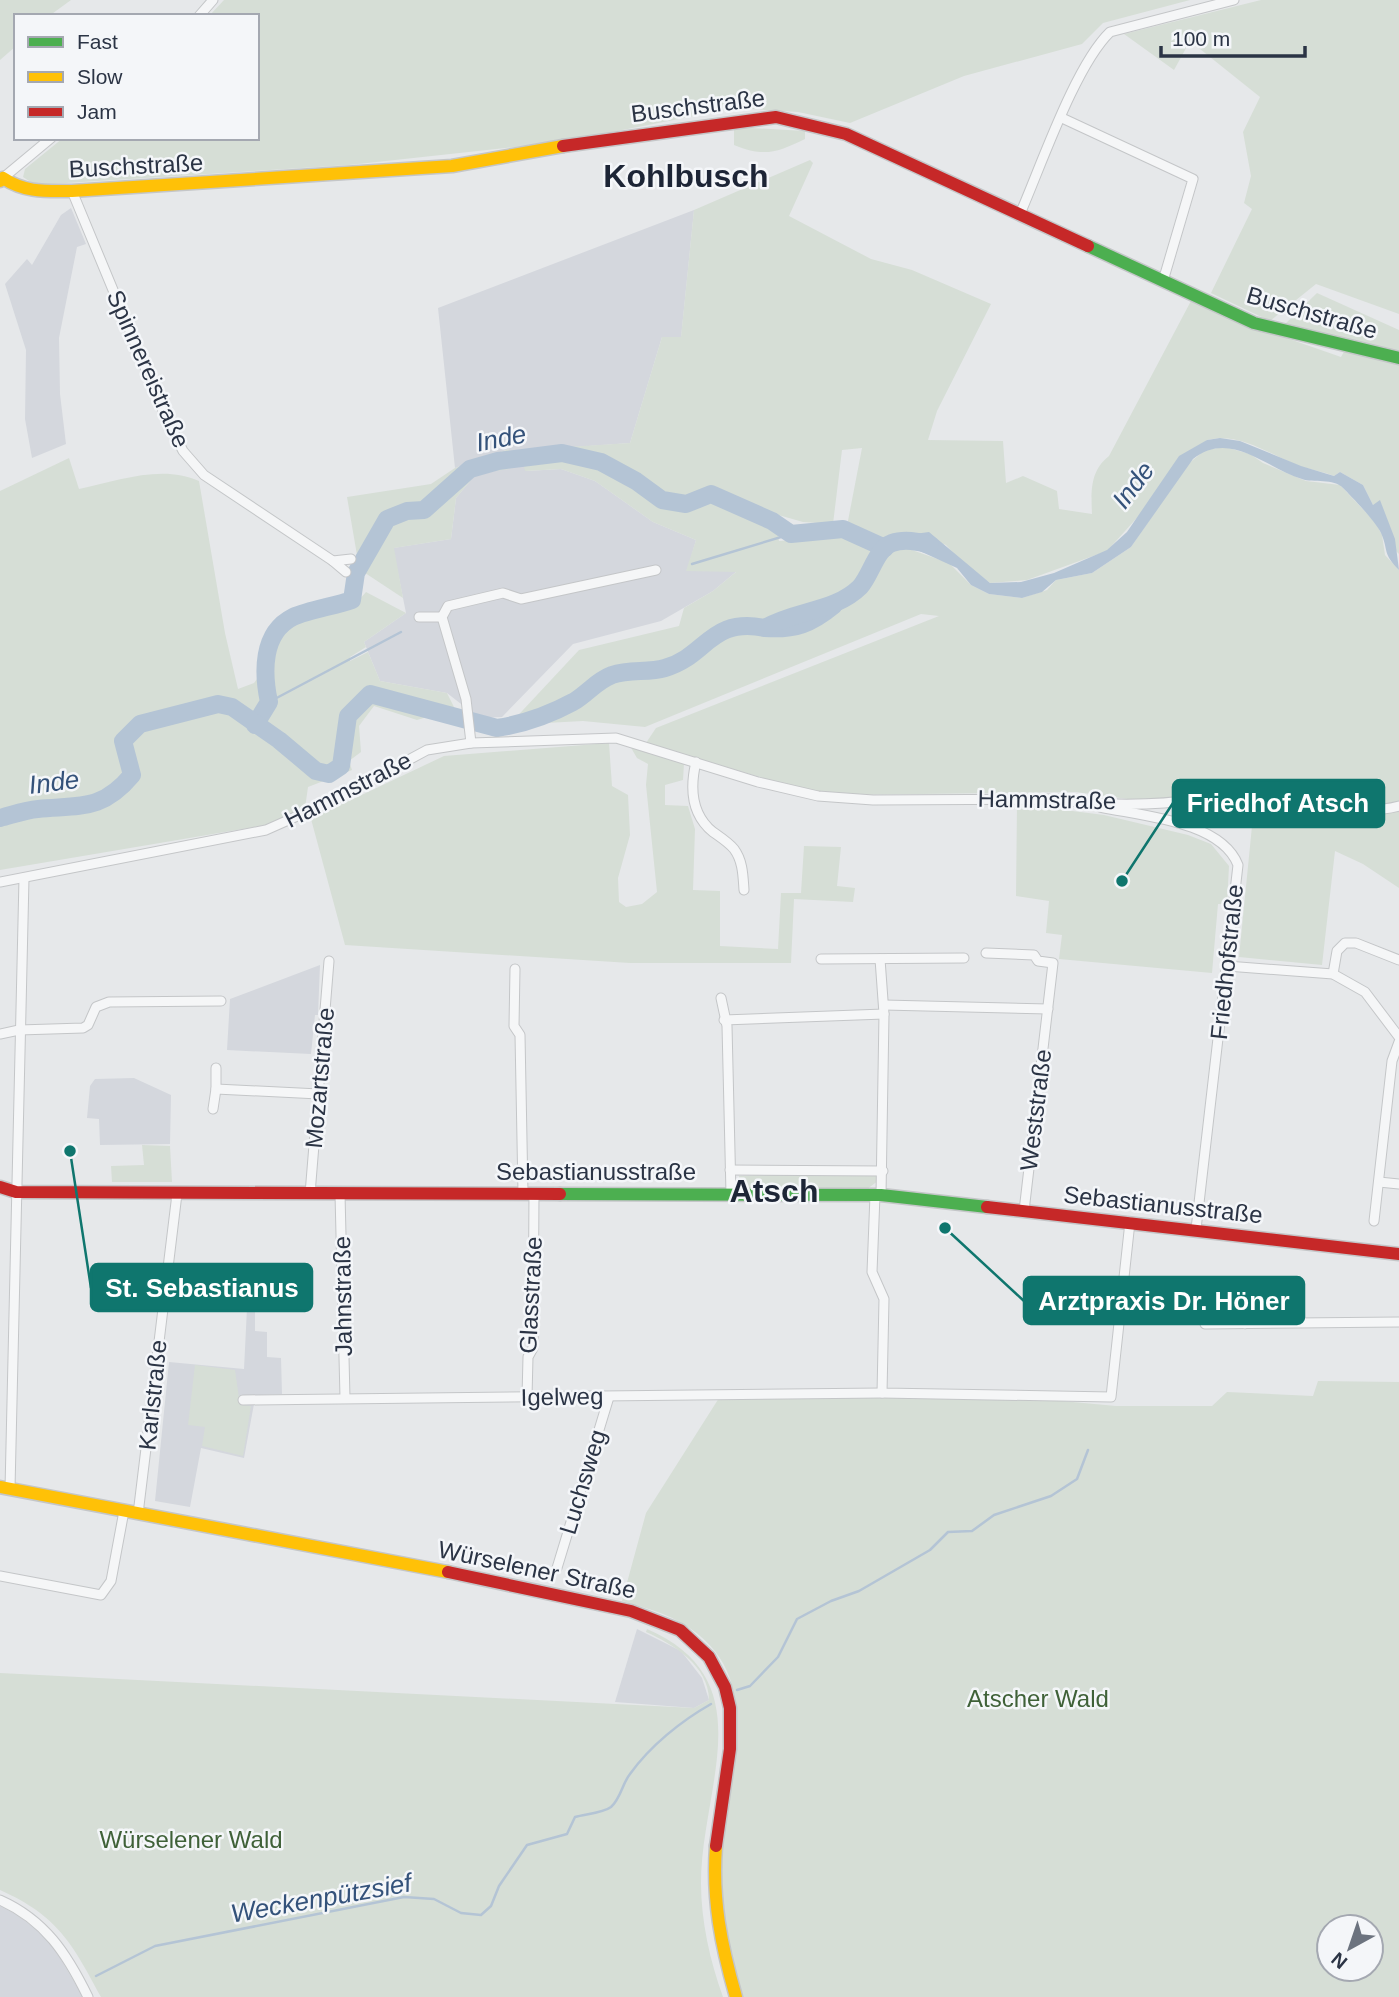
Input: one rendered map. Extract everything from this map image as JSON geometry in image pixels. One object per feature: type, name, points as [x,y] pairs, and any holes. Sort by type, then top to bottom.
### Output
[{"type":"main road","name":"Buschstraße","points":[[2,179],[17,189],[72,191],[452,166],[616,137],[776,117],[846,134],[1254,323],[1399,358]]},
{"type":"main road","name":"Sebastianusstraße","points":[[0,1187],[16,1192],[177,1194],[878,1195],[1196,1228],[1399,1254]]},
{"type":"main road","name":"Würselener Straße","points":[[5,1488],[468,1575],[614,1607],[666,1623],[692,1639],[717,1669],[730,1708],[730,1749],[717,1828],[713,1884],[719,1938],[736,1997]]},
{"type":"street","points":[[201,14],[213,0]]},
{"type":"street","points":[[1020,214],[1093,52],[1110,32],[1234,0]]},
{"type":"street","points":[[1062,118],[1193,179],[1163,281]]},
{"type":"street","points":[[2,179],[49,140]]},
{"type":"street","name":"Spinnereistraße","points":[[72,191],[164,413],[183,451],[204,475],[346,572]]},
{"type":"street","points":[[333,561],[351,559]]},
{"type":"street","points":[[471,743],[468,713],[442,617],[448,606],[503,593],[521,599],[656,570]]},
{"type":"street","points":[[419,617],[442,617]]},
{"type":"street","name":"Hammstraße","points":[[0,882],[266,830],[338,798],[427,750],[471,743],[616,738],[758,782],[818,796],[873,800],[1058,799],[1087,804],[1194,799],[1259,787],[1285,791],[1357,811],[1399,806]]},
{"type":"street","points":[[696,762],[692,781],[694,802],[702,820],[734,849],[742,864],[744,890]]},
{"type":"street","points":[[1194,799],[1196,828]]},
{"type":"street","name":"Friedhofstraße","points":[[1087,804],[1196,828],[1232,850],[1238,865],[1196,1228]]},
{"type":"street","points":[[5,1488],[24,878]]},
{"type":"street","points":[[1333,974],[1337,951],[1345,943],[1356,943],[1399,960]]},
{"type":"street","name":"Weststraße","points":[[986,953],[1034,955],[1038,961],[1053,963],[1024,1211]]},
{"type":"street","points":[[821,959],[964,958]]},
{"type":"street","points":[[880,959],[884,1009],[883,1171],[878,1195],[872,1272],[884,1299],[882,1394]]},
{"type":"street","name":"Mozartstraße","points":[[310,1194],[329,961]]},
{"type":"street","points":[[1227,967],[1333,974],[1365,992],[1399,1039],[1392,1061],[1374,1221]]},
{"type":"street","name":"Glasstraße","points":[[515,969],[514,1026],[520,1035],[534,1337],[533,1348],[528,1357],[527,1397]]},
{"type":"street","points":[[721,998],[727,1027],[731,1194]]},
{"type":"street","points":[[0,1034],[19,1030],[86,1027],[96,1007],[109,1002],[221,1001]]},
{"type":"street","points":[[724,1020],[967,1006],[1048,1009]]},
{"type":"street","points":[[213,1109],[216,1068]]},
{"type":"street","points":[[216,1089],[319,1094]]},
{"type":"street","name":"Sebastianusstraße","points":[[730,1170],[883,1171]]},
{"type":"street","points":[[1379,1182],[1399,1184]]},
{"type":"street","name":"Karlstraße","points":[[138,1514],[177,1194]]},
{"type":"street","name":"Jahnstraße","points":[[340,1194],[345,1398]]},
{"type":"street","name":"Igelweg","points":[[243,1400],[882,1394],[1111,1397],[1130,1222]]},
{"type":"street","points":[[1245,1324],[1237,1296],[1206,1292],[1205,1324],[1245,1324],[1399,1322]]},
{"type":"street","name":"Luchsweg","points":[[557,1568],[609,1397]]},
{"type":"street","points":[[0,1576],[102,1595],[111,1581],[124,1511]]},
{"type":"street","points":[[0,1900],[20,1909],[53,1936],[88,1997]]},
{"type":"shaded area","points":[[71,208],[86,244],[77,247],[59,338],[60,394],[66,444],[32,458],[25,419],[26,350],[5,284],[27,259],[32,265],[61,215]]},
{"type":"shaded area","points":[[694,210],[681,338],[662,337],[630,443],[520,451],[526,471],[561,469],[595,481],[653,522],[696,540],[687,571],[737,571],[713,591],[661,621],[573,644],[502,717],[479,718],[447,693],[380,681],[364,642],[406,613],[393,548],[451,539],[456,498],[476,474],[509,449],[455,468],[438,308]]},
{"type":"shaded area","points":[[320,965],[318,1015],[315,1015],[311,1054],[227,1050],[230,999]]},
{"type":"shaded area","points":[[134,1078],[171,1095],[170,1144],[100,1145],[99,1119],[87,1118],[90,1086],[95,1079]]},
{"type":"shaded area","points":[[255,1307],[255,1331],[267,1332],[267,1357],[281,1358],[282,1394],[240,1396],[241,1404],[254,1404],[244,1458],[201,1448],[190,1507],[155,1501],[169,1362],[244,1369],[247,1308]]},
{"type":"shaded area","points":[[637,1629],[681,1651],[702,1678],[709,1700],[694,1708],[615,1702]]},
{"type":"shaded area","points":[[0,1906],[16,1914],[49,1939],[83,1997],[0,1997]]},
{"type":"green space","points":[[0,0],[71,0],[52,14],[14,14],[14,48],[0,60]]},
{"type":"green space","points":[[224,0],[1190,0],[1103,23],[1082,44],[964,76],[850,123],[798,112],[735,108],[561,142],[349,165],[35,185],[23,177],[25,169],[61,140],[259,140],[259,14],[211,14]]},
{"type":"green space","points":[[1261,0],[1399,0],[1399,314],[1316,284],[1270,321],[1211,293],[1252,209],[1244,203],[1251,176],[1243,132],[1260,97],[1190,41],[1174,70],[1124,34]]},
{"type":"green space","points":[[734,127],[805,131],[805,139],[770,152],[754,151],[734,145]]},
{"type":"green space","points":[[810,160],[813,163],[789,216],[871,259],[912,270],[991,304],[937,411],[928,440],[1003,441],[1006,483],[1023,476],[1057,491],[1059,509],[1092,514],[1092,489],[1098,468],[1109,456],[1192,299],[1246,324],[1341,357],[1345,350],[1399,361],[1399,554],[1394,549],[1394,538],[1381,504],[1373,505],[1363,485],[1340,472],[1334,476],[1302,467],[1256,446],[1220,438],[1207,440],[1107,551],[1027,580],[990,583],[946,545],[918,533],[890,541],[879,540],[862,529],[847,526],[862,448],[842,450],[833,524],[803,522],[775,514],[779,541],[836,537],[892,543],[949,563],[971,585],[989,594],[1022,598],[1047,590],[1056,580],[1092,573],[1131,547],[1188,464],[1205,450],[1225,447],[1250,454],[1263,463],[1306,481],[1340,485],[1375,522],[1382,535],[1385,555],[1399,570],[1399,888],[1363,864],[1335,851],[1322,965],[1239,957],[1253,816],[1076,792],[843,795],[797,788],[646,743],[656,728],[939,616],[921,614],[645,727],[583,721],[509,725],[579,650],[679,626],[684,608],[713,591],[736,572],[686,571],[696,540],[653,522],[595,481],[561,469],[525,471],[520,450],[630,443],[662,337],[681,337],[694,210]]},
{"type":"green space","points":[[1317,293],[1399,330],[1399,352],[1281,328]]},
{"type":"green space","points":[[509,449],[509,469],[476,474],[456,498],[451,539],[394,548],[403,598],[350,563],[357,555],[347,497],[431,484],[455,468]]},
{"type":"green space","points":[[69,458],[79,489],[155,474],[185,476],[199,481],[225,633],[238,689],[254,683],[260,675],[265,676],[273,648],[283,631],[295,621],[353,604],[366,592],[406,613],[364,642],[366,647],[350,657],[350,661],[368,652],[380,681],[447,693],[462,723],[427,717],[417,720],[374,706],[359,726],[361,752],[349,761],[352,770],[308,787],[305,808],[266,825],[0,870],[0,491]]},
{"type":"green space","points":[[609,743],[612,786],[628,795],[630,835],[618,878],[619,902],[626,907],[642,904],[657,892],[646,785],[648,764],[637,758],[630,746],[684,763],[683,780],[665,785],[665,805],[688,806],[695,829],[693,890],[720,891],[720,946],[778,949],[781,893],[801,893],[804,846],[841,847],[837,886],[855,888],[853,902],[794,899],[791,963],[630,963],[345,945],[311,819],[444,756]]},
{"type":"green space","points":[[1017,804],[1104,815],[1188,835],[1211,844],[1229,866],[1227,904],[1218,904],[1212,973],[1059,959],[1062,935],[1046,933],[1049,901],[1016,896]]},
{"type":"green space","points":[[142,1145],[170,1146],[172,1182],[112,1182],[111,1166],[144,1165]]},
{"type":"green space","points":[[876,1173],[878,1181],[867,1189],[740,1189],[739,1176]]},
{"type":"green space","points":[[195,1365],[235,1370],[240,1405],[251,1406],[243,1456],[202,1446],[205,1427],[188,1425]]},
{"type":"green space","name":"Atscher Wald","points":[[1318,1381],[1399,1382],[1399,1997],[743,1997],[727,1945],[719,1874],[735,1756],[737,1724],[734,1693],[724,1665],[704,1639],[672,1618],[622,1601],[646,1513],[719,1398],[1019,1397],[1116,1406],[1212,1406],[1227,1392],[1313,1396]]},
{"type":"green space","name":"Würselener Wald","points":[[647,1629],[683,1651],[705,1677],[716,1706],[718,1739],[701,1883],[707,1941],[723,1997],[101,1997],[72,1946],[50,1921],[0,1890],[0,1673],[694,1708],[709,1700],[703,1677],[696,1667],[678,1650],[646,1632]]},
{"type":"water","points":[[1220,438],[1240,441],[1301,466],[1334,476],[1340,472],[1363,485],[1373,505],[1380,500],[1395,539],[1399,570],[1388,556],[1378,528],[1339,485],[1302,479],[1248,454],[1221,448],[1207,451],[1193,459],[1131,547],[1092,573],[1056,580],[1042,592],[1022,598],[989,594],[971,585],[957,568],[911,547],[907,535],[929,532],[990,583],[1021,582],[1054,573],[1107,550],[1127,532],[1179,456],[1207,440]]},
{"type":"waterway","name":"Inde","points":[[255,725],[269,702],[267,655],[275,633],[283,624],[293,617],[352,600],[356,573],[387,519],[407,511],[424,510],[470,469],[498,461],[562,453],[601,462],[636,481],[662,500],[686,504],[711,494],[772,521],[791,534],[843,529],[885,548]]},
{"type":"waterway","points":[[692,564],[791,534]]},
{"type":"waterway","name":"Inde","points":[[0,818],[33,810],[100,801],[121,787],[132,775],[123,741],[140,724],[218,704],[232,707],[279,740],[316,771],[329,774],[341,766],[348,716],[370,694],[497,728],[526,721],[573,702],[612,675],[665,668],[679,662],[710,639],[732,628],[765,628],[839,601],[860,587],[878,556],[892,543],[911,541],[930,545]]},
{"type":"waterway","name":"Inde","points":[[765,628],[785,628],[802,624],[818,617],[834,605]]},
{"type":"waterway","points":[[269,702],[401,632]]},
{"type":"waterway","name":"Weckenpützsief","points":[[737,1690],[750,1686],[778,1657],[797,1619],[831,1601],[859,1591],[930,1550],[948,1532],[972,1531],[994,1515],[1051,1496],[1077,1479],[1088,1450]]},
{"type":"waterway","name":"Weckenpützsief","points":[[96,1976],[155,1946],[404,1897],[434,1899],[461,1913],[481,1915],[491,1906],[499,1886],[527,1845],[567,1834],[575,1817],[611,1807],[627,1778],[647,1754],[677,1726],[711,1704]]},
{"type":"traffic: fast","points":[[1088,246],[1254,323],[1399,358]]},
{"type":"traffic: fast","points":[[560,1194],[881,1195],[987,1207]]},
{"type":"traffic: slow","points":[[0,181],[3,178],[36,190],[72,191],[452,166],[563,146]]},
{"type":"traffic: slow","points":[[0,1487],[448,1572]]},
{"type":"traffic: slow","points":[[716,1846],[715,1885],[719,1922],[736,1997]]},
{"type":"traffic: jam","points":[[563,146],[776,117],[846,134],[1088,246]]},
{"type":"traffic: jam","points":[[0,1187],[16,1192],[560,1194]]},
{"type":"traffic: jam","points":[[987,1207],[1399,1254]]},
{"type":"traffic: jam","points":[[448,1572],[631,1611],[680,1630],[709,1657],[725,1687],[730,1708],[730,1749],[716,1846]]},
{"type":"place","name":"Friedhof Atsch","points":[[1122,881]]},
{"type":"place","name":"St. Sebastianus","points":[[70,1151]]},
{"type":"place","name":"Arztpraxis Dr. Höner","points":[[945,1228]]},
{"type":"district","name":"Kohlbusch","points":[[686,176]]},
{"type":"district","name":"Atsch","points":[[774,1191]]}]
